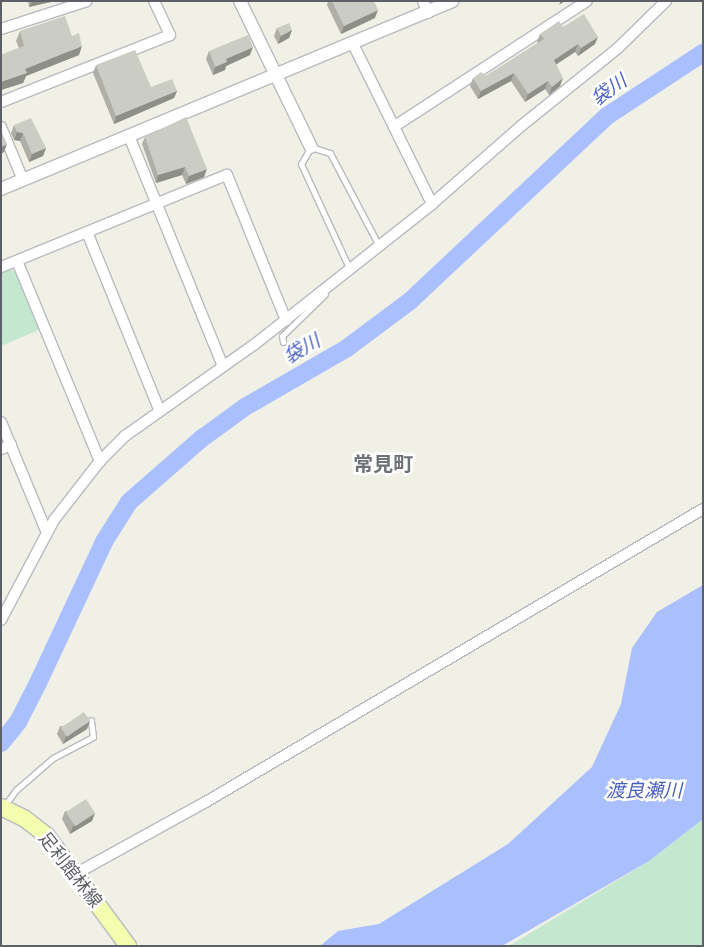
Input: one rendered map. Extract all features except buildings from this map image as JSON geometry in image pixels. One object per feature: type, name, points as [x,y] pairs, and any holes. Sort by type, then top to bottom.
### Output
[{"type":"main road","name":"足利館林線","points":[[3,808],[24,818],[47,836],[80,877],[128,946]]},
{"type":"street","points":[[1,30],[87,1]]},
{"type":"street","points":[[1,102],[170,35],[154,1]]},
{"type":"street","points":[[240,1],[311,147]]},
{"type":"street","points":[[1,189],[353,44],[425,7],[452,1]]},
{"type":"street","points":[[395,126],[586,1]]},
{"type":"street","points":[[2,617],[47,533],[100,461],[125,436],[159,409],[223,366],[333,284],[432,204],[521,126],[618,48],[666,1]]},
{"type":"street","points":[[353,44],[432,204]]},
{"type":"street","points":[[1,127],[23,180]]},
{"type":"street","points":[[129,136],[223,366]]},
{"type":"street","points":[[1,267],[227,175],[286,320]]},
{"type":"street","points":[[87,232],[159,409]]},
{"type":"street","points":[[17,261],[100,461]]},
{"type":"street","points":[[1,422],[6,447],[47,533]]},
{"type":"street","points":[[80,877],[703,509]]},
{"type":"lane","points":[[350,270],[301,164],[311,147],[330,153],[379,247]]},
{"type":"lane","points":[[283,342],[282,336],[333,284]]},
{"type":"lane","points":[[3,808],[16,790],[53,758],[93,737],[91,720]]},
{"type":"green space","points":[[7,269],[17,272],[41,329],[1,346],[1,271]]},
{"type":"green space","points":[[703,819],[703,946],[509,946],[649,861]]},
{"type":"water","name":"渡良瀬川","points":[[703,585],[703,819],[649,861],[502,946],[320,946],[338,931],[379,924],[508,844],[592,767],[621,704],[632,648],[657,612]]},
{"type":"waterway","name":"袋川","points":[[1,743],[18,722],[105,540],[129,502],[201,439],[245,407],[347,348],[410,301],[607,116],[703,53]]},
{"type":"district","name":"常見町","points":[[383,463]]}]
